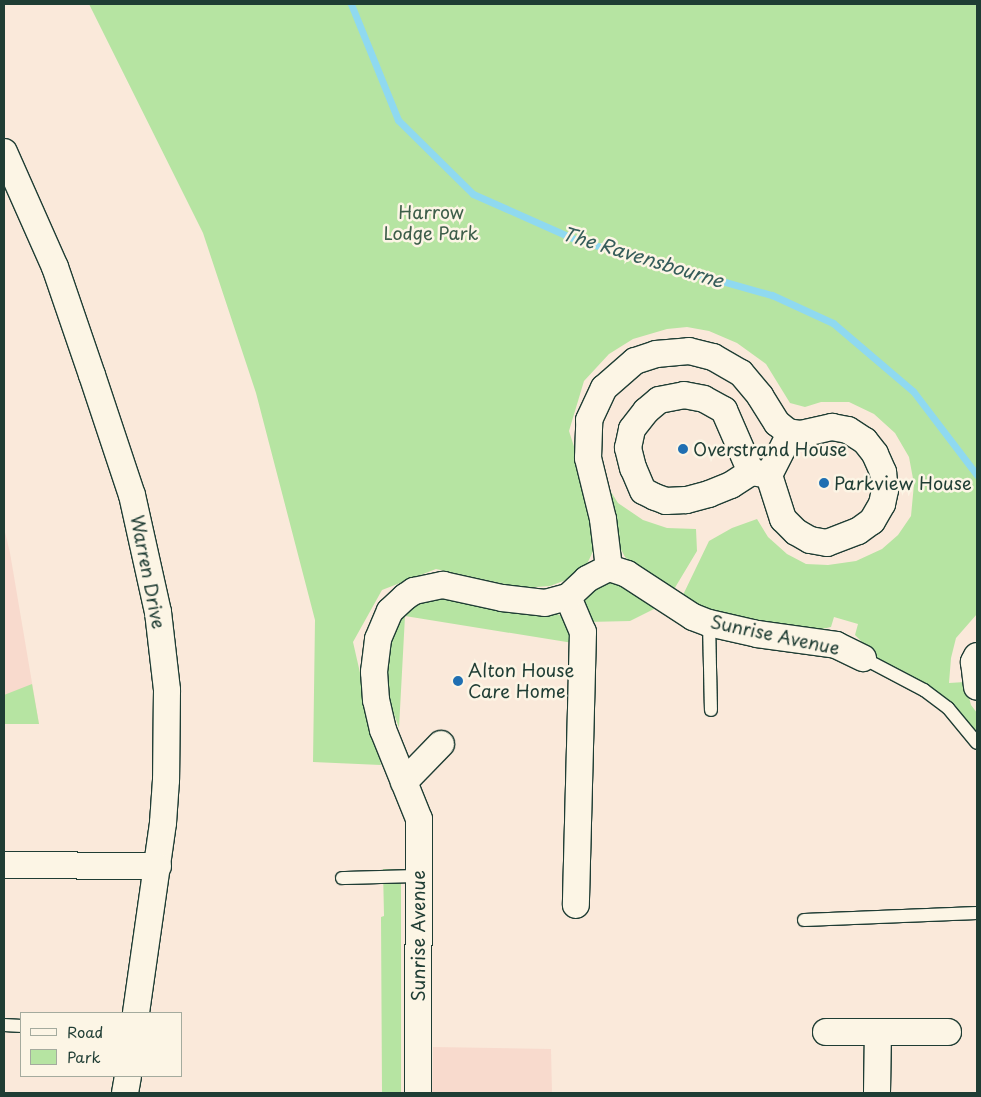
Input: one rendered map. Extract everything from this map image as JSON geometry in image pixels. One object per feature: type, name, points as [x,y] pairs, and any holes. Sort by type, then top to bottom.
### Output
[{"type":"street","name":"Warren Drive","points":[[4,152],[55,267],[132,495],[158,612],[167,690],[166,780],[158,866],[136,1012]]},
{"type":"street","points":[[576,905],[583,632],[568,597],[587,579],[609,568],[604,519],[588,458],[590,420],[604,388],[635,361],[656,354],[688,351],[712,357],[741,373],[760,396],[777,423],[788,432],[801,434]]},
{"type":"street","points":[[801,434],[788,440],[777,456],[760,473],[709,494],[686,500],[666,501],[643,491],[633,468],[628,448],[632,429],[646,411],[659,400],[684,395],[704,399],[724,410],[760,473],[783,519],[796,532],[810,540],[827,542],[858,531],[872,520],[882,504],[885,490],[879,463],[865,441],[848,430],[832,427],[801,434]]},
{"type":"street","name":"Sunrise Avenue","points":[[609,568],[627,574],[693,616],[708,623],[757,634],[836,645],[864,658]]},
{"type":"street","name":"Sunrise Avenue","points":[[418,1093],[419,820],[383,730],[375,690],[374,672],[378,639],[390,612],[414,592],[443,585],[502,598],[537,602],[568,597]]},
{"type":"street","points":[[977,656],[974,662],[977,688]]},
{"type":"street","points":[[404,782],[441,744]]},
{"type":"street","points":[[4,865],[158,866]]},
{"type":"street","points":[[826,1032],[948,1032]]},
{"type":"street","points":[[877,1093],[878,1032]]},
{"type":"street","points":[[125,1093],[128,1077]]},
{"type":"lane","points":[[708,623],[712,710]]},
{"type":"lane","points":[[864,658],[924,690],[948,708],[977,743]]},
{"type":"lane","points":[[342,878],[419,876]]},
{"type":"lane","points":[[804,920],[977,913]]},
{"type":"lane","points":[[4,1025],[20,1026]]},
{"type":"shaded area","points":[[4,528],[10,553],[39,724],[4,724]]},
{"type":"shaded area","points":[[433,1047],[551,1049],[552,1093],[432,1093]]},
{"type":"green space","name":"Harrow Lodge Park","points":[[89,4],[977,4],[977,614],[956,638],[951,658],[949,683],[965,682],[971,705],[977,713],[977,734],[938,697],[911,676],[869,656],[871,651],[855,635],[858,624],[834,617],[831,627],[822,629],[745,621],[699,607],[682,597],[709,541],[732,528],[757,519],[768,537],[787,554],[806,564],[828,565],[856,561],[882,549],[898,535],[911,516],[914,484],[909,457],[895,433],[874,414],[849,402],[821,402],[805,407],[790,403],[766,364],[737,343],[709,331],[687,327],[667,329],[633,339],[609,354],[584,381],[569,431],[585,481],[597,543],[587,564],[574,577],[550,586],[522,588],[436,569],[382,590],[353,642],[381,765],[313,762],[315,620],[256,393],[203,233]]},
{"type":"green space","points":[[602,478],[618,503],[643,520],[667,528],[696,529],[697,551],[673,591],[654,580],[625,557],[617,542]]},
{"type":"green space","points":[[611,578],[658,607],[630,621],[588,622],[582,598]]},
{"type":"green space","points":[[430,596],[549,609],[561,616],[569,628],[573,643],[405,616],[399,728],[388,697],[387,644],[396,624],[410,606]]},
{"type":"green space","points":[[32,684],[39,724],[4,724],[4,695]]},
{"type":"green space","points":[[383,869],[401,869],[401,1093],[382,1093],[381,917],[384,916]]},
{"type":"waterway","name":"The Ravensbourne","points":[[351,4],[398,120],[473,194],[577,240],[772,295],[833,323],[913,391],[977,475]]},
{"type":"place","name":"Overstrand House","points":[[683,449]]},
{"type":"place","name":"Parkview House","points":[[824,483]]},
{"type":"place","name":"Alton House Care Home","points":[[458,681]]}]
